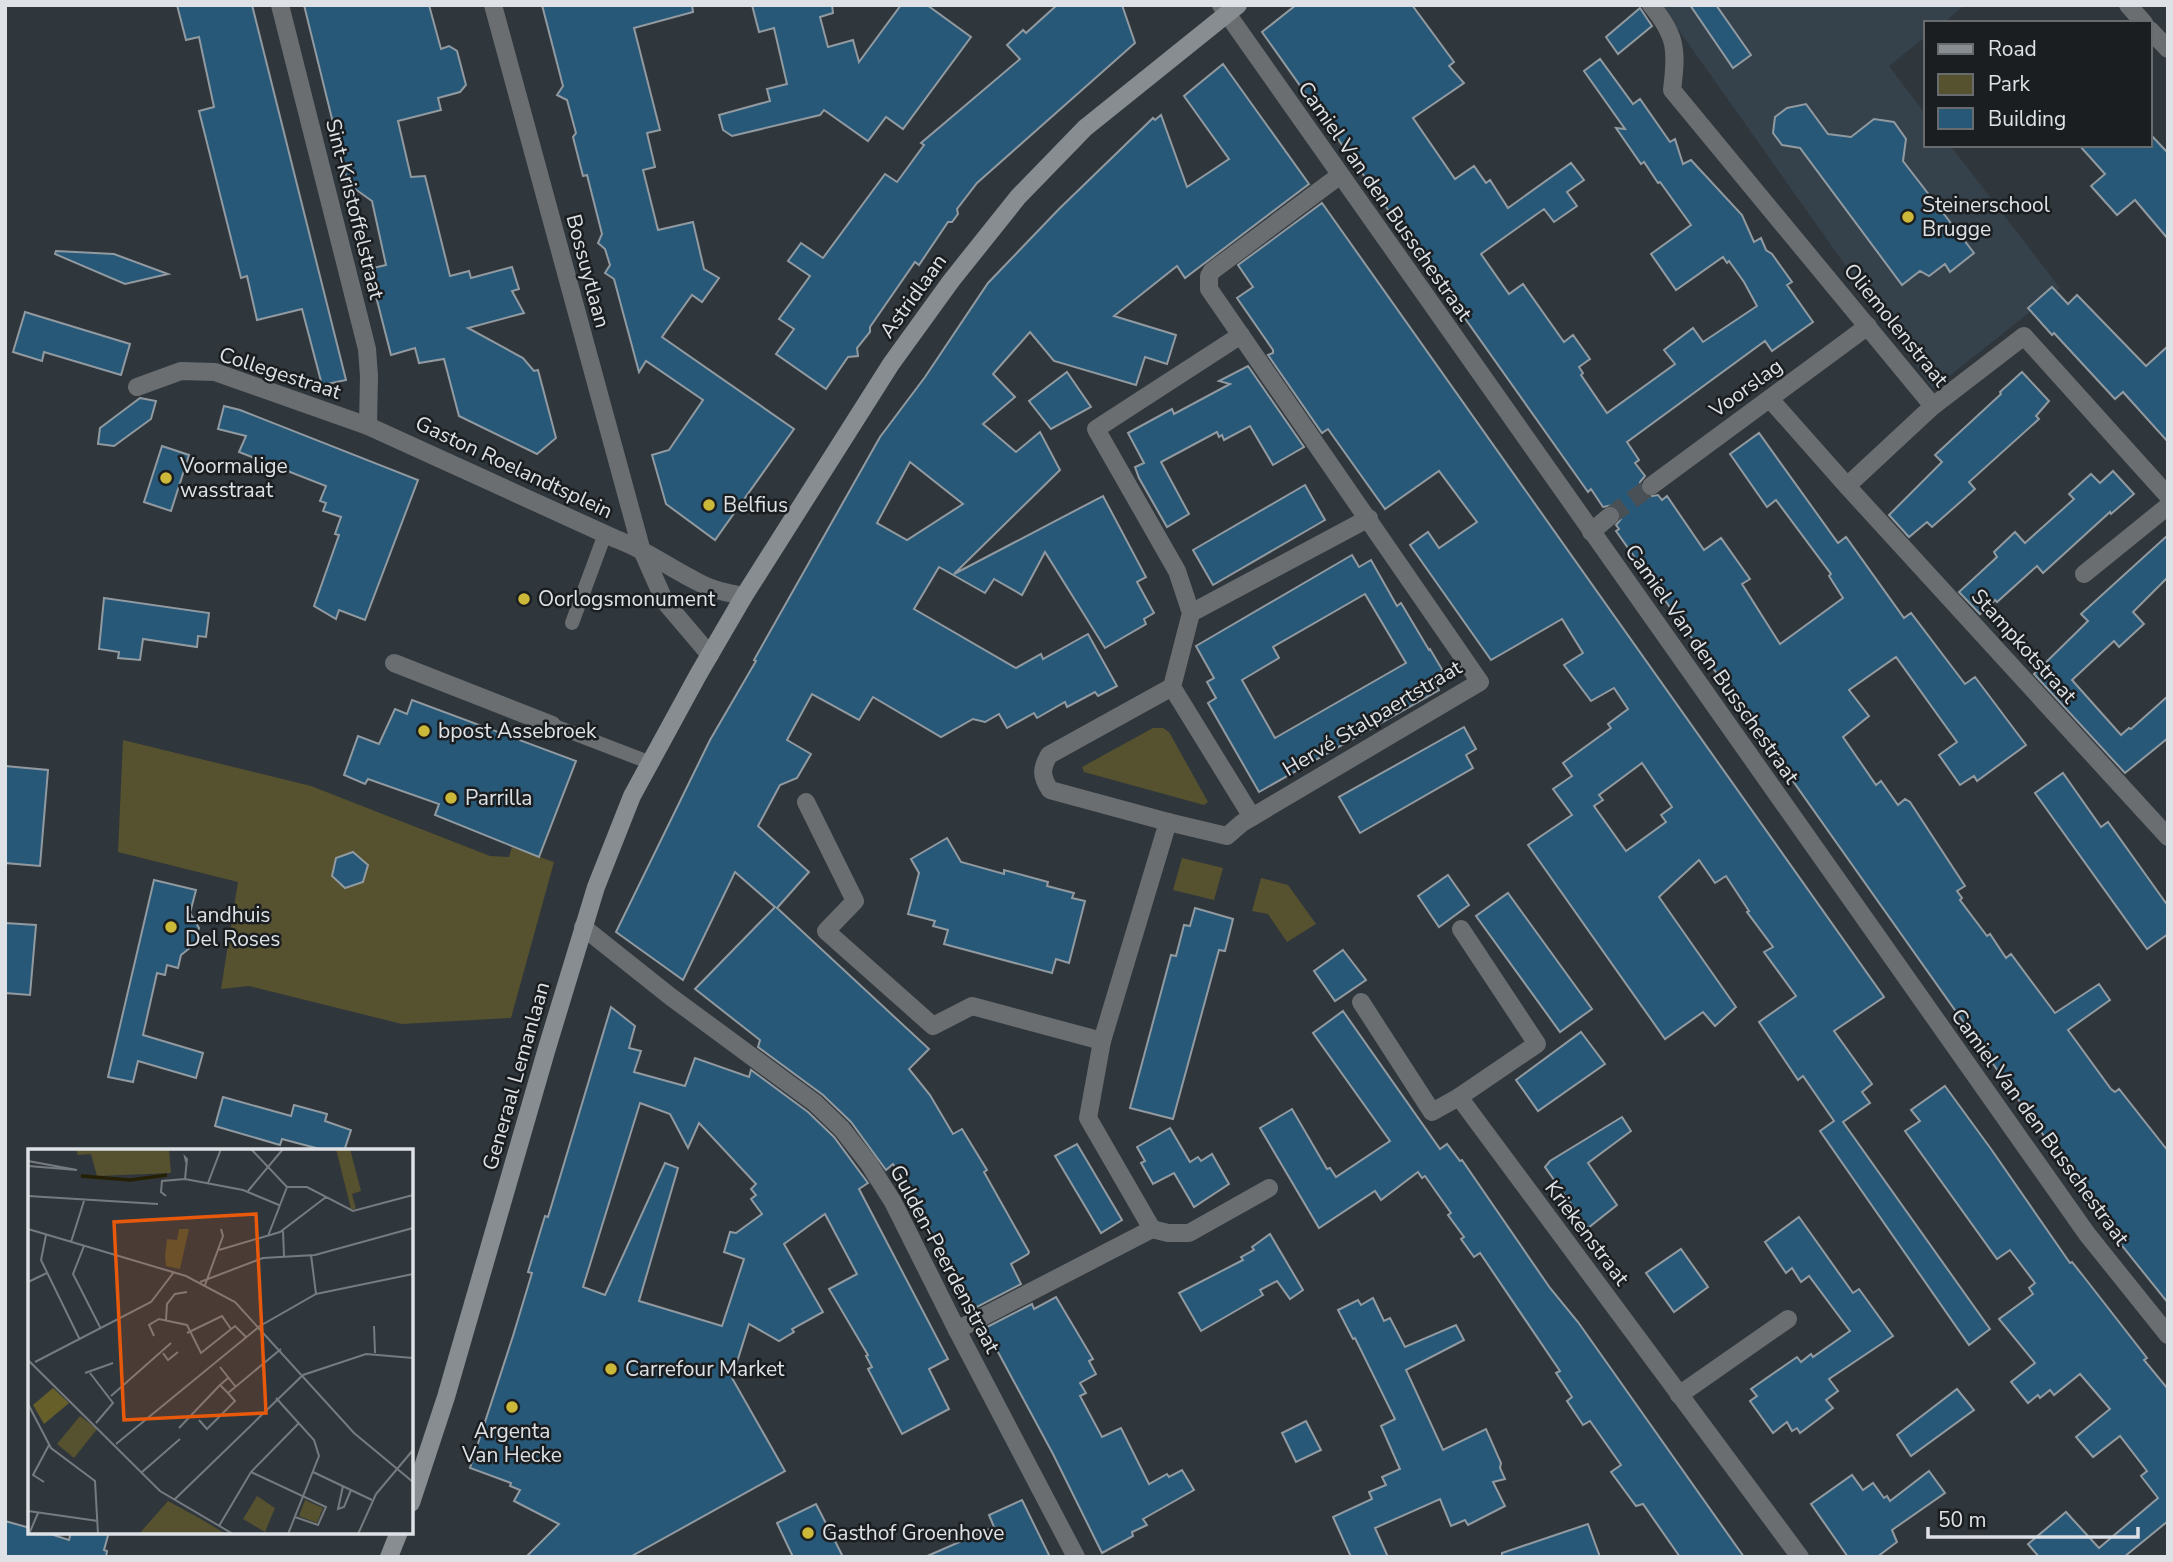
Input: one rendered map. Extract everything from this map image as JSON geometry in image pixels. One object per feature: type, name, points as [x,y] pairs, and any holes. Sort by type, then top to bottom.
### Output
[{"type":"main road","name":"Astridlaan","points":[[698,675],[744,596],[891,364],[951,281],[1018,197],[1085,128],[1228,9]]},
{"type":"main road","name":"Generaal Lemanlaan","points":[[413,1497],[446,1397],[596,887],[632,796],[698,675]]},
{"type":"main road","points":[[389,1557],[398,1534]]},
{"type":"street","name":"Sint-Kristoffelstraat","points":[[280,5],[367,349],[368,426]]},
{"type":"street","name":"Bossuytlaan","points":[[493,5],[641,548],[665,602],[710,655]]},
{"type":"street","name":"Oliemolenstraat","points":[[1651,5],[1667,24],[1672,38],[1676,55],[1672,90],[1933,406],[2024,336],[2168,496]]},
{"type":"street","points":[[2128,5],[2142,21]]},
{"type":"street","name":"Camiel Van den Busschestraat","points":[[1228,9],[1339,176],[2079,1223],[2168,1335]]},
{"type":"street","points":[[2152,32],[2168,50]]},
{"type":"street","name":"Hervé Stalpaertstraat","points":[[1168,822],[1227,836],[1252,817],[1480,682],[1209,289],[1209,276],[1339,176]]},
{"type":"street","name":"Voorslag","points":[[1651,486],[1868,326]]},
{"type":"street","points":[[1241,335],[1096,429],[1177,571],[1191,613],[1172,687],[1252,817]]},
{"type":"street","name":"Collegestraat","points":[[137,387],[181,371],[215,372],[368,426]]},
{"type":"street","name":"Stampkotstraat","points":[[1770,399],[2168,837]]},
{"type":"street","points":[[1847,486],[1933,406]]},
{"type":"street","name":"Gaston Roelandtsplein","points":[[368,426],[641,548]]},
{"type":"street","points":[[2084,574],[2168,506]]},
{"type":"street","points":[[1591,532],[1610,516]]},
{"type":"street","points":[[1191,613],[1369,518]]},
{"type":"street","points":[[641,548],[698,583],[744,596]]},
{"type":"street","points":[[394,663],[552,724]]},
{"type":"street","points":[[1172,687],[1049,755],[1043,766],[1042,774],[1050,790],[1168,822],[1102,1041],[1088,1118],[1152,1228],[1168,1233],[1189,1233],[1269,1188]]},
{"type":"street","points":[[806,802],[855,901],[827,931],[933,1026],[972,1006],[1102,1041]]},
{"type":"street","name":"Gulden-Peerdenstraat","points":[[583,927],[671,997],[815,1102],[842,1129],[893,1202],[1076,1557]]},
{"type":"street","points":[[1361,1002],[1432,1112],[1537,1044],[1461,929]]},
{"type":"street","name":"Kriekenstraat","points":[[1459,1097],[1800,1557]]},
{"type":"street","points":[[957,1330],[1152,1228]]},
{"type":"street","points":[[1679,1395],[1787,1318]]},
{"type":"lane","points":[[572,623],[605,534]]},
{"type":"lane","points":[[552,724],[651,763]]},
{"type":"shaded area","name":"Steinerschool Brugge","points":[[1661,5],[1965,5],[1945,21],[1924,21],[1924,38],[1889,66],[1924,112],[1924,147],[1952,147],[2060,288],[1933,389]]},
{"type":"green space","points":[[1153,728],[1163,728],[1169,732],[1208,802],[1204,805],[1084,772],[1082,767]]},
{"type":"green space","points":[[123,740],[311,786],[490,856],[509,857],[512,847],[554,862],[511,1018],[402,1024],[249,986],[221,989],[238,882],[118,852]]},
{"type":"green space","points":[[1182,858],[1223,868],[1214,900],[1173,890]]},
{"type":"green space","points":[[1261,878],[1288,885],[1316,924],[1287,942],[1268,914],[1252,911]]},
{"type":"building","points":[[177,5],[252,5],[346,380],[322,385],[302,309],[257,320],[247,276],[241,278],[199,111],[214,107],[199,37],[186,40]]},
{"type":"building","points":[[304,5],[429,5],[441,49],[449,46],[457,51],[466,85],[460,92],[438,98],[441,110],[398,121],[411,177],[425,176],[450,276],[469,271],[471,278],[512,267],[519,289],[512,291],[524,313],[468,328],[523,358],[534,371],[538,370],[556,438],[537,454],[459,416],[444,359],[419,363],[415,348],[391,355],[369,269],[386,265],[372,201],[348,184]]},
{"type":"building","points":[[542,5],[692,5],[693,12],[634,28],[660,130],[647,133],[655,167],[643,170],[658,230],[693,222],[704,269],[719,278],[702,302],[692,295],[662,337],[794,429],[715,540],[666,504],[652,455],[669,450],[703,400],[646,361],[639,372],[614,279],[605,273],[610,265],[605,249],[598,243],[602,234],[587,175],[583,176],[567,100],[557,95],[563,86]]},
{"type":"building","points":[[752,5],[832,5],[833,13],[820,17],[828,47],[853,40],[859,62],[901,5],[927,5],[971,37],[903,129],[886,117],[868,141],[824,110],[820,115],[732,136],[723,130],[719,115],[770,101],[767,89],[787,84],[774,28],[759,32]]},
{"type":"building","points":[[1057,5],[1122,5],[1135,43],[977,183],[957,209],[958,214],[952,222],[948,222],[919,265],[915,262],[870,327],[870,332],[857,348],[858,356],[848,357],[826,389],[776,354],[794,329],[779,319],[810,276],[788,261],[801,243],[823,258],[885,174],[897,182],[924,145],[921,143],[1020,59],[1007,45],[1023,30],[1026,33]]},
{"type":"building","points":[[1296,5],[1412,5],[1454,62],[1449,66],[1464,83],[1413,118],[1455,179],[1474,166],[1486,183],[1490,180],[1508,208],[1571,163],[1584,180],[1567,192],[1577,206],[1554,222],[1544,209],[1481,254],[1509,294],[1523,284],[1564,342],[1573,335],[1590,359],[1579,367],[1583,373],[1581,375],[1607,413],[1675,364],[1664,350],[1693,328],[1703,342],[1757,306],[1744,282],[1723,257],[1676,290],[1651,254],[1691,225],[1644,162],[1641,164],[1616,128],[1625,129],[1584,71],[1600,59],[1633,104],[1640,99],[1670,142],[1675,139],[1683,164],[1691,160],[1742,215],[1754,242],[1761,238],[1766,250],[1772,254],[1792,282],[1787,285],[1813,322],[1772,351],[1765,341],[1627,442],[1639,460],[1635,463],[1645,476],[1640,482],[1640,488],[1647,497],[1658,495],[1662,500],[1667,496],[1704,550],[1721,538],[1750,579],[1742,584],[1780,644],[1843,598],[1829,576],[1831,574],[1776,500],[1767,507],[1730,454],[1759,433],[1838,543],[1846,537],[1904,618],[1911,613],[1965,684],[1975,677],[2026,745],[1977,781],[1974,776],[1960,785],[1939,755],[1957,742],[1896,657],[1849,690],[1869,716],[1843,737],[1876,785],[1881,781],[1898,805],[1905,799],[1910,802],[1965,886],[1957,891],[1962,898],[1960,900],[1987,936],[1990,934],[2006,958],[2011,954],[2055,1013],[2099,984],[2110,1000],[2068,1030],[2111,1089],[2115,1092],[2119,1089],[2168,1151],[2168,1303],[2119,1242],[1616,531],[1619,529],[1616,525],[1621,519],[1619,509],[1613,505],[1603,507],[1591,489],[1588,492],[1262,32]]},
{"type":"building","points":[[1690,5],[1716,5],[1751,55],[1733,68]]},
{"type":"building","points":[[1640,8],[1652,26],[1618,54],[1606,37]]},
{"type":"building","points":[[1223,64],[1309,184],[1185,278],[1177,266],[1114,316],[1176,335],[1167,364],[1145,357],[1136,385],[1054,361],[1030,332],[993,374],[1015,397],[983,424],[1016,452],[1040,432],[1060,470],[954,574],[1103,496],[1146,577],[1137,582],[1154,613],[1144,619],[1146,624],[1105,648],[1045,552],[1022,595],[994,579],[985,593],[939,567],[914,609],[1016,668],[1041,654],[1043,659],[1088,634],[1117,686],[1098,696],[1095,692],[1067,707],[1065,702],[1037,718],[1034,713],[1007,728],[999,714],[985,722],[973,719],[941,737],[873,697],[859,720],[812,694],[787,740],[811,754],[797,778],[780,785],[758,826],[809,872],[777,908],[929,1049],[909,1069],[930,1095],[953,1134],[962,1129],[987,1170],[984,1172],[1029,1252],[1011,1264],[1021,1284],[975,1308],[893,1164],[886,1170],[851,1122],[823,1095],[758,1047],[760,1040],[695,989],[775,907],[735,872],[683,980],[616,932],[710,740],[880,437],[925,377],[988,283],[1059,209],[1153,118],[1155,120],[1161,115],[1187,187],[1229,159],[1184,96]],"holes":[[[910,462],[963,504],[907,540],[877,523]]]},
{"type":"building","points":[[1806,104],[1828,134],[1851,137],[1874,119],[1894,122],[1906,139],[1903,161],[1974,253],[1950,272],[1945,264],[1929,276],[1920,271],[1902,285],[1800,148],[1782,145],[1773,133],[1775,117],[1787,108]]},
{"type":"building","points":[[2152,136],[2168,153],[2168,239],[2135,200],[2117,215],[2091,186],[2105,174],[2081,147],[2152,147]]},
{"type":"building","points":[[1322,203],[1884,997],[1834,1031],[1872,1084],[1862,1092],[1870,1103],[1843,1122],[1990,1329],[1969,1345],[1820,1131],[1834,1121],[1803,1076],[1798,1080],[1759,1022],[1796,996],[1764,952],[1773,947],[1747,912],[1749,911],[1726,876],[1715,883],[1699,860],[1659,897],[1736,1007],[1715,1026],[1703,1012],[1665,1039],[1528,845],[1572,815],[1553,789],[1572,776],[1563,763],[1611,728],[1608,724],[1628,709],[1614,688],[1591,701],[1564,665],[1583,653],[1562,619],[1491,660],[1410,545],[1428,532],[1439,548],[1477,522],[1439,471],[1385,509],[1328,429],[1322,433],[1268,355],[1273,353],[1273,350],[1237,298],[1253,287],[1238,265]],"holes":[[[1642,763],[1672,807],[1661,815],[1666,822],[1626,851],[1594,806],[1603,800],[1599,795]]]},
{"type":"building","points":[[56,251],[114,254],[168,274],[125,284],[55,254]]},
{"type":"building","points":[[2052,287],[2068,304],[2077,295],[2146,366],[2168,346],[2168,442],[2123,392],[2115,399],[2028,308]]},
{"type":"building","points":[[25,312],[130,344],[121,375],[44,352],[42,361],[13,352]]},
{"type":"building","points":[[1248,366],[1304,447],[1273,465],[1250,426],[1224,440],[1217,432],[1161,462],[1189,514],[1167,527],[1139,478],[1135,467],[1144,463],[1128,433],[1172,409],[1174,414],[1230,384],[1219,381]]},
{"type":"building","points":[[1067,372],[1091,407],[1051,429],[1029,401]]},
{"type":"building","points":[[2022,372],[2049,401],[2036,416],[2039,419],[1969,482],[1975,489],[1932,527],[1927,522],[1909,537],[1889,515],[1942,462],[1935,455]]},
{"type":"building","points":[[140,398],[156,401],[151,419],[114,446],[98,444],[100,428]]},
{"type":"building","points":[[224,406],[418,480],[365,620],[339,610],[336,619],[314,606],[339,535],[335,534],[341,517],[323,511],[326,503],[320,501],[326,486],[239,452],[246,436],[218,429]]},
{"type":"building","name":"Voormalige wasstraat","points":[[162,446],[189,455],[171,511],[144,502]]},
{"type":"building","points":[[2113,471],[2134,494],[2111,514],[2110,512],[2043,573],[2037,566],[1980,614],[1959,592],[1997,557],[1994,552],[2015,532],[2025,543],[2074,499],[2069,494],[2091,474],[2100,483]]},
{"type":"building","points":[[1305,485],[1325,520],[1213,585],[1193,550]]},
{"type":"building","points":[[2168,535],[2168,577],[2133,612],[2144,624],[2119,647],[2114,641],[2072,680],[2121,735],[2168,696],[2168,738],[2125,773],[2034,674],[2088,621],[2081,614]]},
{"type":"building","points":[[1352,555],[1359,567],[1371,560],[1397,606],[1401,603],[1443,671],[1432,677],[1439,690],[1259,792],[1208,703],[1216,698],[1207,682],[1214,678],[1196,646]],"holes":[[[1365,594],[1406,663],[1275,738],[1242,680],[1279,658],[1273,647]]]},
{"type":"building","points":[[104,598],[209,613],[206,637],[198,636],[197,647],[143,639],[140,660],[118,658],[119,652],[99,649]]},
{"type":"building","points":[[412,700],[576,761],[539,857],[435,815],[439,804],[368,779],[365,784],[344,775],[358,736],[379,744],[395,709],[407,714]]},
{"type":"building","points":[[1464,727],[1476,749],[1466,755],[1473,768],[1360,833],[1339,797]]},
{"type":"building","points":[[5,766],[48,770],[40,866],[5,863]]},
{"type":"building","points":[[2063,773],[2101,827],[2108,822],[2168,906],[2168,934],[2147,949],[2035,793]]},
{"type":"building","points":[[947,838],[961,862],[1048,882],[1047,886],[1074,893],[1072,898],[1085,901],[1069,963],[1056,959],[1052,973],[944,944],[948,930],[933,926],[935,921],[908,914],[919,873],[911,859]]},
{"type":"building","points":[[353,852],[368,865],[363,882],[345,888],[332,876],[336,858]]},
{"type":"building","points":[[1448,875],[1469,905],[1439,927],[1418,896]]},
{"type":"building","points":[[154,880],[196,890],[190,913],[199,928],[196,943],[181,955],[178,968],[167,965],[165,975],[157,973],[143,1035],[203,1053],[196,1078],[138,1061],[133,1082],[108,1077]]},
{"type":"building","points":[[1508,893],[1592,1009],[1560,1032],[1476,916]]},
{"type":"building","points":[[1195,908],[1233,919],[1225,951],[1219,950],[1173,1119],[1130,1108],[1171,955],[1176,956],[1184,925],[1190,926]]},
{"type":"building","points":[[5,923],[36,925],[30,995],[5,993]]},
{"type":"building","points":[[1343,950],[1366,980],[1335,1001],[1314,971]]},
{"type":"building","points":[[611,1007],[635,1026],[629,1048],[641,1051],[634,1072],[685,1086],[695,1058],[749,1077],[751,1070],[808,1112],[834,1137],[868,1183],[859,1189],[948,1359],[929,1369],[949,1409],[902,1434],[868,1369],[872,1367],[866,1356],[868,1355],[829,1289],[857,1274],[825,1214],[784,1244],[823,1312],[792,1329],[794,1332],[779,1341],[749,1324],[732,1378],[785,1471],[630,1557],[526,1557],[559,1524],[514,1501],[520,1490],[510,1486],[511,1483],[470,1468],[532,1273],[528,1272],[545,1216],[548,1217]],"holes":[[[640,1103],[670,1114],[688,1148],[699,1123],[756,1184],[751,1189],[756,1195],[751,1199],[762,1214],[736,1233],[730,1232],[724,1252],[744,1259],[722,1326],[639,1301],[678,1168],[665,1163],[605,1295],[583,1287]]]},
{"type":"building","points":[[1343,1011],[1440,1149],[1447,1144],[1460,1161],[1462,1160],[1550,1288],[1578,1322],[1744,1557],[1680,1557],[1643,1504],[1636,1506],[1611,1472],[1621,1465],[1590,1421],[1583,1425],[1567,1401],[1572,1397],[1556,1373],[1560,1371],[1480,1253],[1474,1257],[1461,1239],[1464,1237],[1448,1215],[1451,1213],[1425,1176],[1422,1178],[1418,1172],[1381,1200],[1375,1191],[1319,1228],[1260,1128],[1292,1109],[1327,1169],[1330,1168],[1336,1177],[1390,1141],[1313,1033]]},
{"type":"building","points":[[1581,1032],[1605,1064],[1538,1111],[1516,1080]]},
{"type":"building","points":[[1945,1086],[2070,1263],[2072,1262],[2147,1358],[2144,1360],[2168,1389],[2168,1521],[2124,1557],[2039,1557],[2028,1544],[2066,1512],[2099,1548],[2158,1498],[2141,1476],[2147,1471],[2120,1436],[2093,1457],[2076,1437],[2110,1409],[2080,1374],[2054,1395],[2050,1390],[2028,1403],[2011,1382],[2035,1363],[1999,1319],[2033,1294],[2029,1288],[2035,1283],[2010,1250],[1997,1259],[1905,1131],[1920,1121],[1911,1110]]},
{"type":"building","points":[[223,1097],[291,1116],[294,1105],[327,1114],[325,1121],[351,1130],[345,1149],[320,1149],[282,1139],[280,1145],[215,1126]]},
{"type":"building","points":[[1622,1117],[1631,1131],[1588,1163],[1617,1205],[1588,1228],[1545,1167],[1550,1161]]},
{"type":"building","points":[[1170,1128],[1190,1162],[1198,1157],[1201,1161],[1212,1154],[1229,1184],[1194,1207],[1174,1173],[1153,1184],[1141,1163],[1145,1161],[1137,1147]]},
{"type":"building","points":[[1077,1144],[1122,1220],[1101,1233],[1055,1156]]},
{"type":"building","points":[[1799,1217],[1853,1293],[1859,1289],[1893,1336],[1829,1379],[1838,1391],[1826,1400],[1833,1408],[1800,1433],[1797,1428],[1792,1431],[1787,1422],[1773,1433],[1750,1401],[1757,1396],[1751,1389],[1797,1357],[1801,1362],[1811,1354],[1813,1357],[1850,1331],[1809,1276],[1801,1282],[1792,1268],[1786,1273],[1765,1242]]},
{"type":"building","points":[[1270,1234],[1303,1290],[1290,1299],[1277,1281],[1260,1290],[1263,1295],[1201,1331],[1179,1293],[1243,1260],[1241,1257],[1254,1250],[1252,1247]]},
{"type":"building","points":[[1681,1249],[1708,1287],[1674,1312],[1646,1273]]},
{"type":"building","points":[[1056,1297],[1093,1359],[1089,1361],[1096,1374],[1080,1383],[1086,1393],[1080,1396],[1102,1437],[1121,1428],[1149,1484],[1167,1474],[1169,1477],[1182,1470],[1194,1490],[1143,1519],[1147,1525],[1102,1553],[1053,1454],[985,1328],[1032,1304],[1034,1309]]},
{"type":"building","points":[[1373,1298],[1384,1321],[1390,1318],[1405,1347],[1456,1325],[1464,1340],[1406,1370],[1443,1450],[1486,1429],[1505,1479],[1493,1482],[1505,1506],[1468,1525],[1465,1520],[1451,1526],[1440,1499],[1375,1528],[1388,1557],[1351,1557],[1333,1517],[1372,1499],[1369,1492],[1386,1485],[1382,1477],[1400,1469],[1381,1426],[1395,1419],[1338,1310],[1358,1300],[1361,1305]]},
{"type":"building","points":[[1957,1389],[1974,1410],[1911,1456],[1897,1435]]},
{"type":"building","points":[[1306,1421],[1321,1450],[1296,1462],[1282,1433]]},
{"type":"building","points":[[1929,1471],[1945,1493],[1892,1530],[1897,1542],[1877,1557],[1848,1557],[1811,1504],[1852,1475],[1863,1490],[1873,1483],[1884,1498],[1887,1496],[1890,1501]]},
{"type":"building","points":[[1022,1500],[1050,1557],[925,1557],[994,1527],[989,1515]]},
{"type":"building","name":"Gasthof Groenhove","points":[[816,1504],[843,1557],[793,1557],[777,1523]]},
{"type":"building","points":[[5,1521],[28,1527],[28,1534],[50,1534],[69,1540],[70,1534],[108,1534],[104,1550],[107,1551],[106,1557],[5,1557]]},
{"type":"building","points":[[1588,1524],[1600,1557],[1502,1557],[1502,1553]]},
{"type":"tunnel","points":[[1610,516],[1651,486]]},
{"type":"place","name":"Steinerschool Brugge","points":[[1908,217]]},
{"type":"place","name":"Voormalige wasstraat","points":[[166,478]]},
{"type":"place","name":"Belfius","points":[[709,505]]},
{"type":"place","name":"Oorlogsmonument","points":[[524,599]]},
{"type":"place","name":"bpost Assebroek","points":[[424,731]]},
{"type":"place","name":"Parrilla","points":[[451,798]]},
{"type":"place","name":"Landhuis Del Roses","points":[[171,927]]},
{"type":"place","name":"Carrefour Market","points":[[611,1369]]},
{"type":"place","name":"Argenta Van Hecke","points":[[512,1407]]},
{"type":"place","name":"Gasthof Groenhove","points":[[808,1533]]}]
